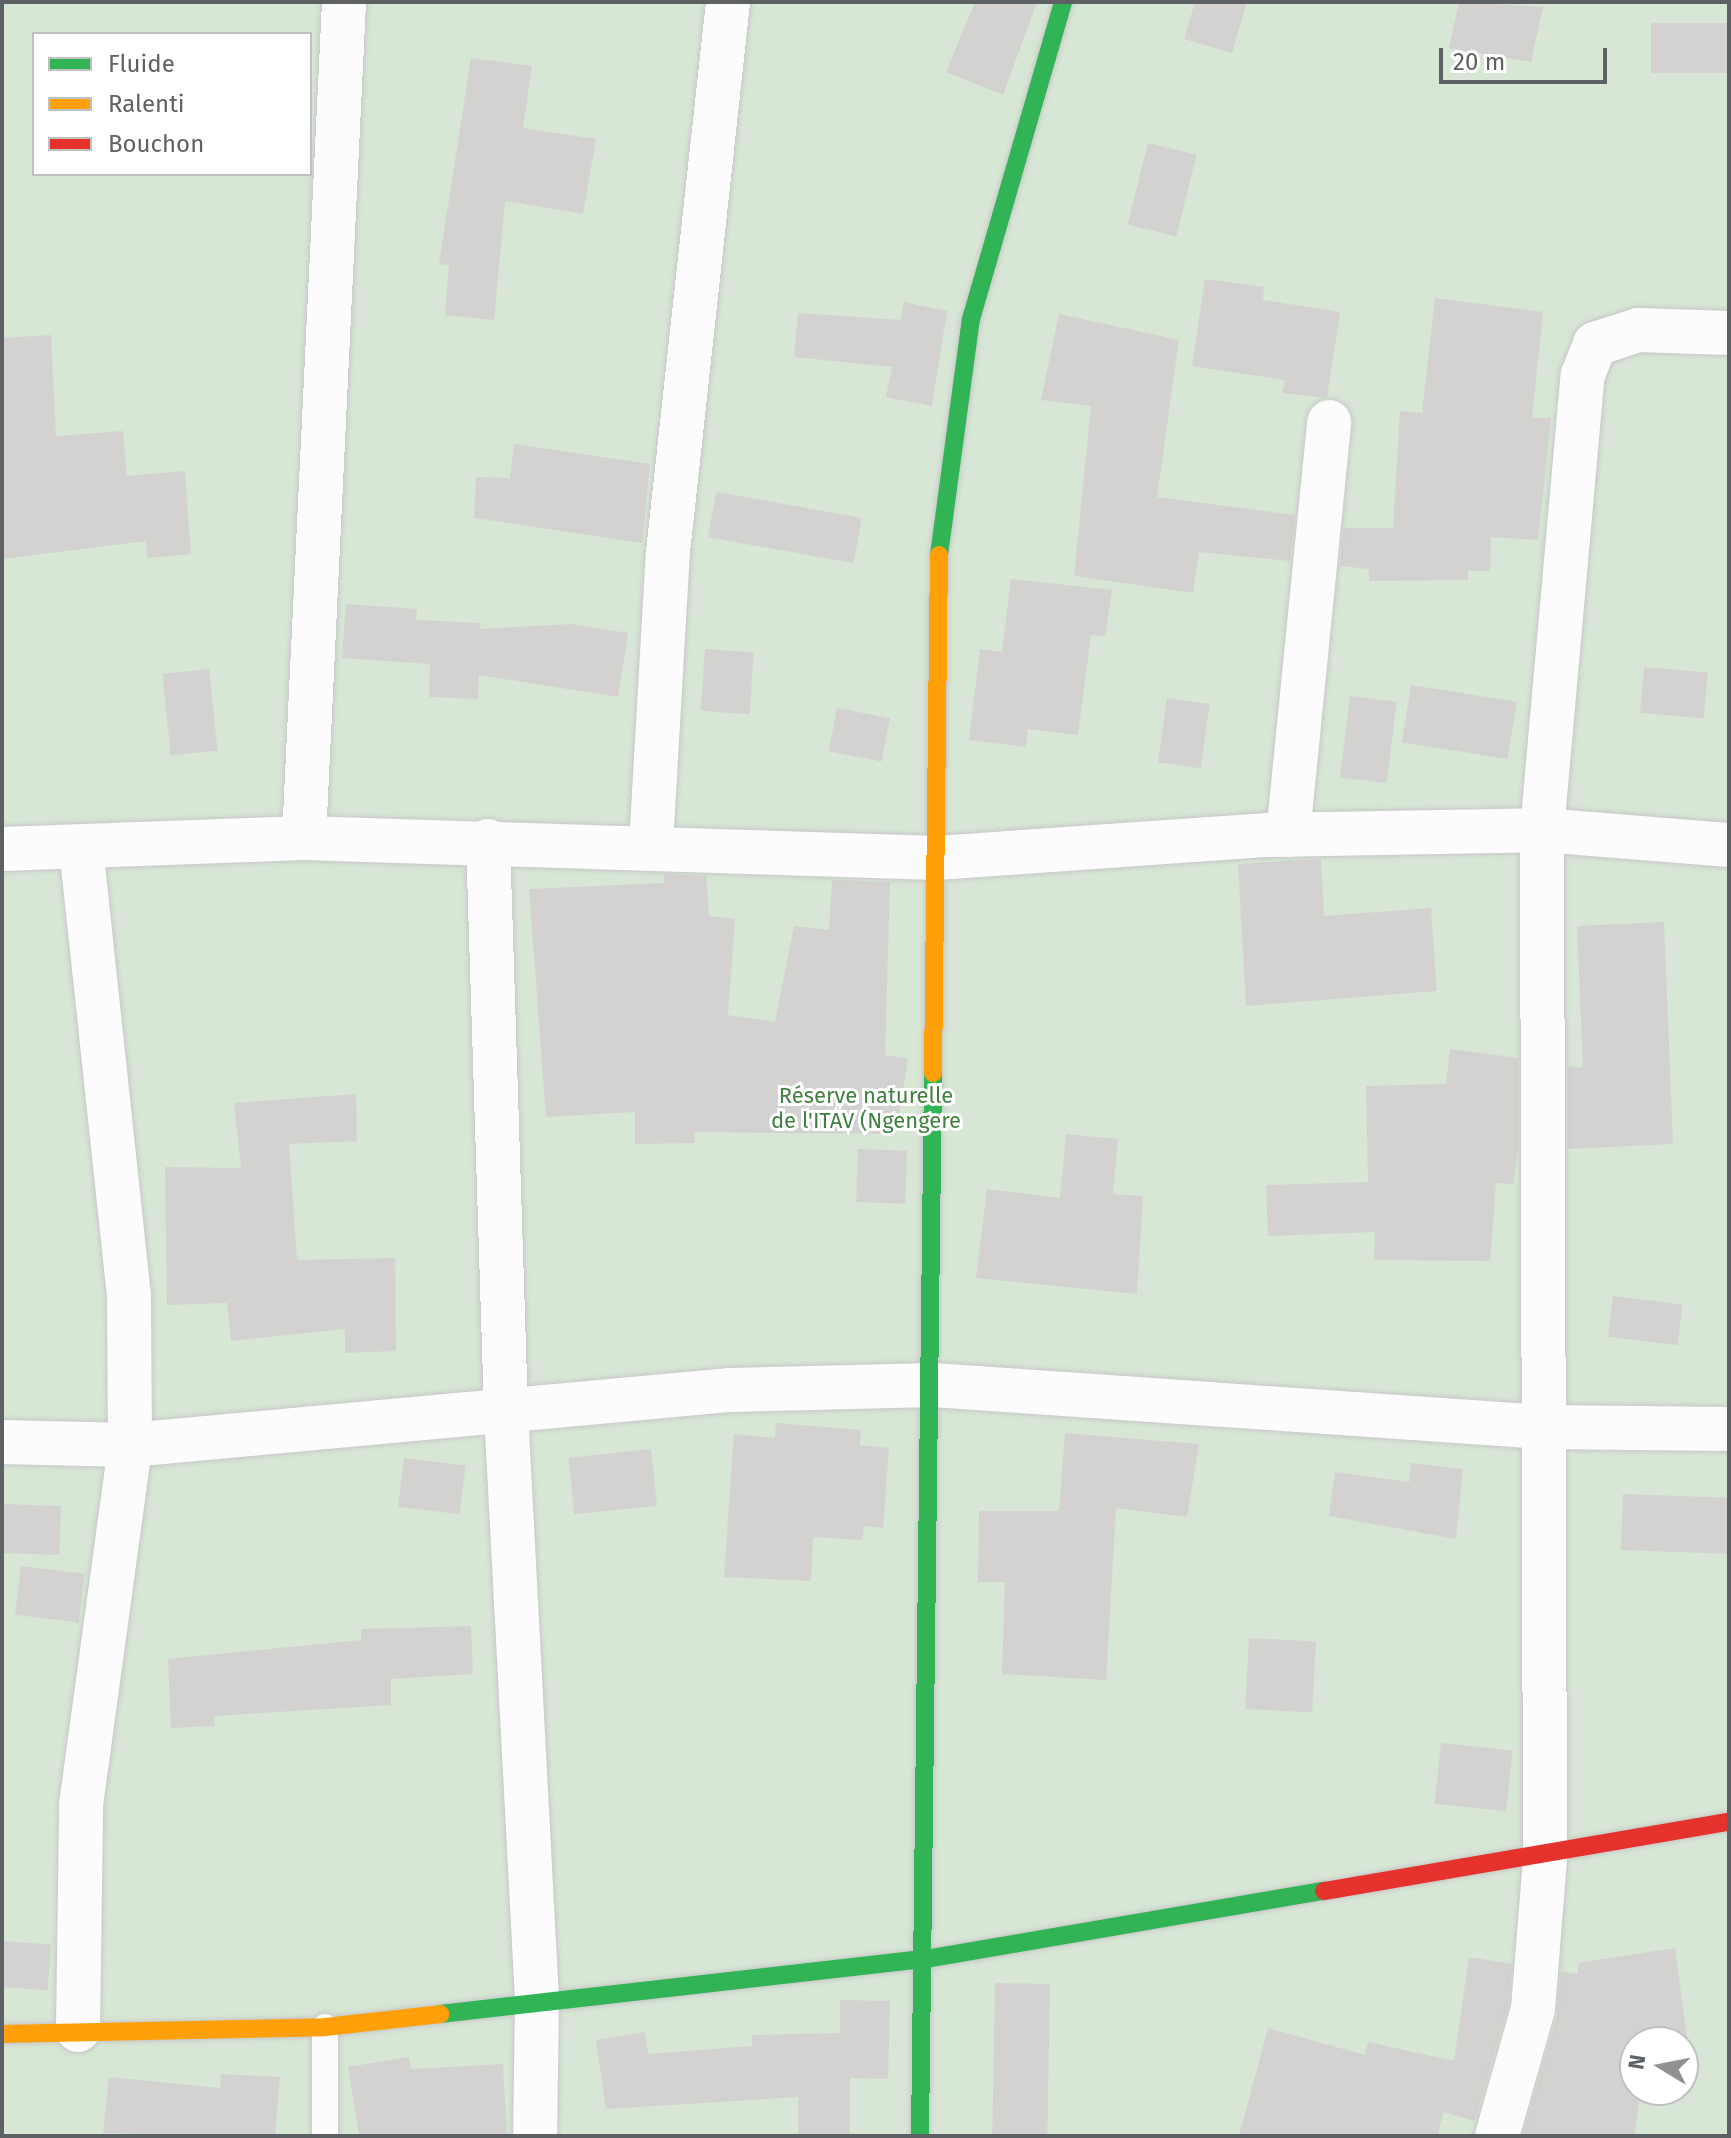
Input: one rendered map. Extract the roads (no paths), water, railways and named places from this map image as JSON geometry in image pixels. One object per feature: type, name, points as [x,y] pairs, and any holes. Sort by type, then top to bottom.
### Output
[{"type":"street","points":[[304,838],[344,2]]},
{"type":"street","points":[[651,845],[668,552],[728,2]]},
{"type":"street","points":[[920,2136],[933,1385],[937,858],[933,629],[956,398],[1002,192],[1063,2]]},
{"type":"street","points":[[1497,2136],[1533,2009],[1545,1859],[1542,830],[1583,375],[1595,344],[1638,330],[1729,333]]},
{"type":"street","points":[[1288,835],[1329,422]]},
{"type":"street","points":[[2,849],[304,838],[651,845],[937,858],[1288,835],[1542,830],[1729,845]]},
{"type":"street","points":[[488,841],[506,1412],[537,2000],[535,2136]]},
{"type":"street","points":[[78,2030],[81,1805],[130,1445],[128,1280],[81,848]]},
{"type":"street","points":[[2,1442],[130,1445],[730,1390],[933,1385],[1544,1427],[1729,1429]]},
{"type":"street","points":[[2,2034],[325,2027],[537,2000],[925,1959],[1545,1859],[1729,1822]]},
{"type":"lane","points":[[325,2027],[325,2136]]},
{"type":"park label","name":"Réserve naturelle de l'ITAV (Ngengere","points":[[866,1108]]}]
